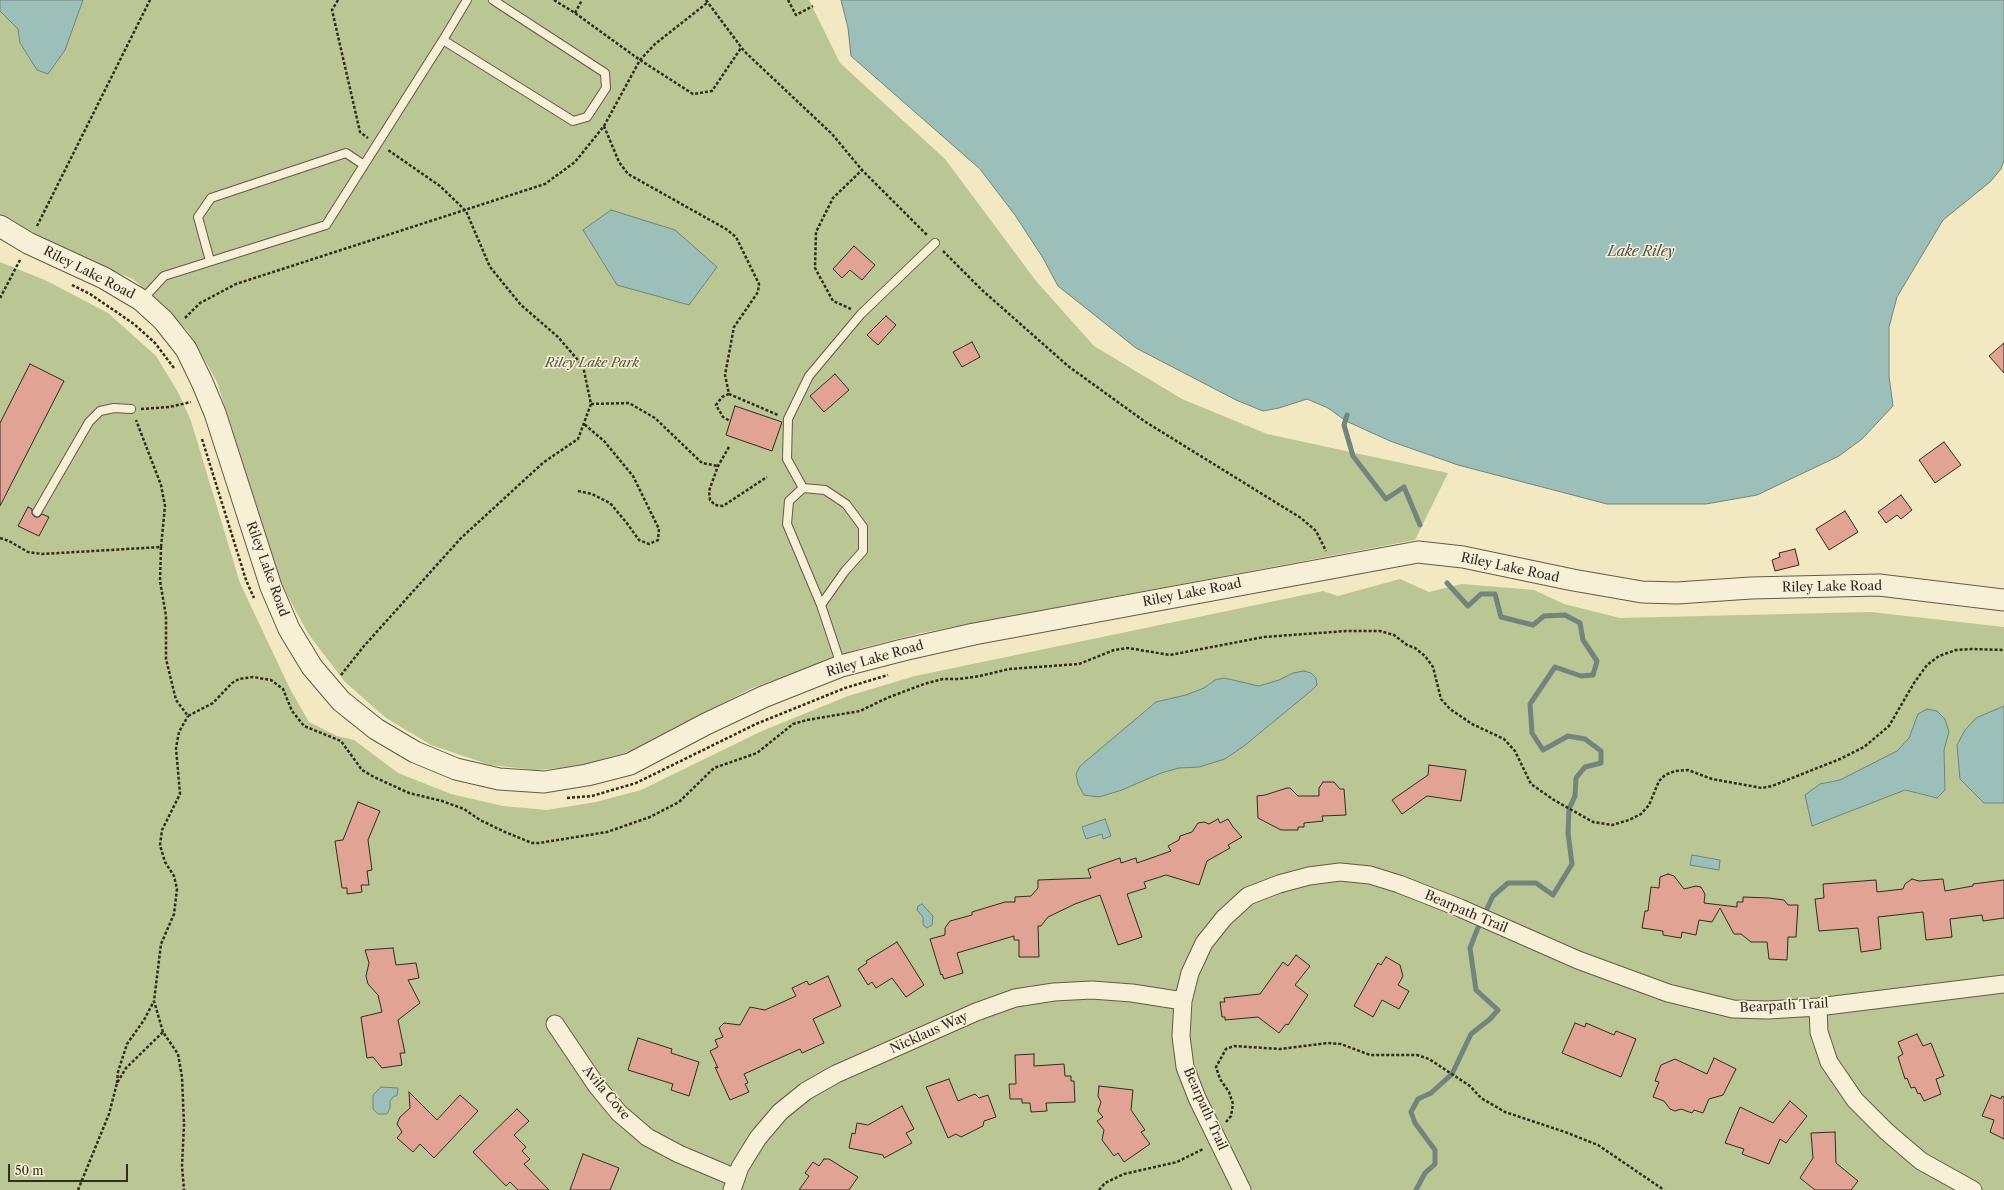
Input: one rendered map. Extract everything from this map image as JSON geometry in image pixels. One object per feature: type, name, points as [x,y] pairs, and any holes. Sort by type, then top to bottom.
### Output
[{"type":"street","name":"Riley Lake Road","points":[[0,226],[20,253],[104,278],[142,300],[163,337],[186,349],[215,413],[271,587],[289,629],[312,667],[341,701],[376,729],[415,752],[456,768],[499,778],[544,782],[587,776],[630,764],[706,724],[763,697],[841,666],[974,634],[1418,552],[1463,557],[1573,580],[1642,592],[1677,593],[1751,588],[1879,585],[2004,600]]},
{"type":"street","name":"Bearpath Trail","points":[[1242,1190],[1197,1098],[1185,1067],[1181,1036],[1183,1001],[1190,973],[1204,943],[1224,918],[1248,896],[1279,884],[1309,876],[1340,872],[1370,875],[1399,884],[1460,908],[1578,960],[1668,993],[1733,1008],[1768,1010],[1818,1007],[2004,984]]},
{"type":"street","name":"Nicklaus Way","points":[[734,1184],[758,1138],[780,1112],[806,1091],[836,1074],[976,1012],[1015,998],[1054,992],[1092,990],[1132,993],[1183,1001]]},
{"type":"street","points":[[1818,1007],[1819,1032],[1829,1062],[1855,1100],[1887,1132],[1921,1161],[1973,1190]]},
{"type":"street","name":"Avila Cove","points":[[555,1024],[596,1084],[619,1113],[647,1137],[734,1184]]},
{"type":"lane","points":[[142,300],[164,276],[326,225],[443,40],[466,0]]},
{"type":"lane","points":[[443,40],[573,121],[588,117],[606,88],[605,73],[493,0]]},
{"type":"lane","points":[[210,261],[198,217],[211,198],[346,153],[364,165]]},
{"type":"lane","points":[[803,488],[787,460],[788,419],[809,376],[861,314],[935,243]]},
{"type":"lane","points":[[38,512],[89,422],[100,411],[114,408],[131,409]]},
{"type":"lane","points":[[821,606],[845,571],[863,551],[863,527],[846,504],[825,490],[803,488],[789,501],[787,524],[821,606],[841,666]]},
{"type":"path","points":[[0,298],[20,253],[150,0]]},
{"type":"path","points":[[330,688],[364,646],[461,538],[544,462],[578,439],[591,404],[583,366],[558,337],[521,304],[490,267],[466,211],[440,186],[360,132],[332,10],[338,0]]},
{"type":"path","points":[[554,0],[575,12],[640,60],[692,94],[712,91],[741,48]]},
{"type":"path","points":[[575,12],[582,0]]},
{"type":"path","points":[[788,0],[796,15],[813,6]]},
{"type":"path","points":[[163,337],[200,303],[236,284],[466,211],[545,184],[575,162],[604,126],[640,60],[655,44],[706,2],[741,48],[832,134],[862,170],[982,290],[1068,366],[1144,421],[1301,518],[1316,531],[1325,547],[1329,568]]},
{"type":"path","points":[[604,126],[619,162],[628,174],[726,229],[736,237],[755,274],[759,284],[758,292],[734,327],[730,344],[725,375],[729,394]]},
{"type":"path","points":[[861,314],[833,301],[815,268],[816,232],[833,198],[862,170]]},
{"type":"path","points":[[20,253],[27,263]]},
{"type":"path","points":[[69,284],[90,294],[134,324],[163,337],[174,369]]},
{"type":"path","points":[[730,420],[723,417],[716,405],[722,397],[729,394],[788,419]]},
{"type":"path","points":[[188,395],[193,409]]},
{"type":"path","points":[[188,716],[176,700],[166,659],[166,616],[160,581],[161,547],[165,506],[164,499],[148,447],[131,409],[169,407],[191,402]]},
{"type":"path","points":[[591,404],[629,403],[655,418],[702,463],[718,466]]},
{"type":"path","points":[[578,491],[592,494],[610,503],[639,540],[649,544],[658,540],[659,529],[633,476],[604,441],[584,424]]},
{"type":"path","points":[[200,432],[246,580],[255,601]]},
{"type":"path","points":[[728,447],[718,466],[709,491],[710,500],[715,505],[723,506],[767,477]]},
{"type":"path","points":[[0,538],[9,541],[28,552],[42,554],[161,547]]},
{"type":"path","points":[[78,1190],[109,1114],[118,1072],[127,1044],[144,1020],[154,1001],[161,944],[174,914],[177,889],[174,876],[165,862],[160,845],[162,830],[180,794],[176,748],[179,732],[188,716],[199,712],[213,703],[232,683],[239,679],[253,677],[271,680],[283,689],[292,711],[304,726],[341,741],[362,770],[374,777],[408,793],[442,801],[464,809],[480,820],[510,834],[532,843],[539,843],[607,832],[650,818],[679,802],[714,768],[757,752],[778,734],[794,724],[806,720],[860,712],[887,698],[924,684],[943,679],[980,676],[1009,669],[1079,664],[1114,650],[1128,648],[1170,655],[1264,637],[1346,631],[1380,632],[1394,635],[1425,656],[1433,667],[1438,682],[1441,699],[1450,709],[1472,724],[1504,739],[1515,751],[1531,784],[1554,800],[1593,822],[1612,825],[1629,820],[1640,814],[1649,805],[1659,781],[1665,775],[1675,771],[1688,770],[1718,780],[1762,788],[1772,786],[1840,759],[1864,747],[1889,726],[1914,683],[1927,665],[1939,656],[1964,649],[2004,650]]},
{"type":"path","points":[[562,799],[592,796],[636,783],[756,724],[845,688],[889,674]]},
{"type":"path","points":[[154,1001],[164,1032],[178,1054],[182,1077],[184,1125],[182,1166],[184,1190]]},
{"type":"path","points":[[116,1087],[126,1068],[164,1032]]},
{"type":"path","points":[[1099,1190],[1106,1183],[1124,1174],[1177,1162],[1205,1148],[1231,1116],[1233,1104],[1229,1092],[1220,1079],[1216,1067],[1226,1049],[1234,1046],[1280,1049],[1296,1048],[1311,1044],[1341,1044],[1370,1055],[1416,1055],[1429,1059],[1470,1086],[1482,1098],[1505,1112],[1565,1132],[1598,1145],[1664,1190]]},
{"type":"green space","name":"Riley Lake Park","points":[[0,0],[809,0],[840,63],[945,159],[1036,281],[1094,346],[1182,399],[1267,434],[1448,473],[1415,540],[921,633],[862,648],[750,689],[631,751],[582,766],[536,770],[490,765],[431,745],[386,718],[345,682],[309,635],[281,584],[217,382],[188,331],[133,279],[0,225]]},
{"type":"green space","points":[[0,262],[45,280],[108,313],[156,356],[178,392],[191,421],[240,583],[290,689],[309,722],[337,736],[354,740],[398,773],[451,794],[503,806],[547,810],[596,802],[641,790],[762,731],[848,696],[915,676],[1323,591],[1338,596],[1400,579],[1429,592],[1462,584],[1534,590],[1564,604],[1620,618],[1871,612],[2004,627],[2004,1190],[0,1190]]},
{"type":"water","points":[[0,0],[83,0],[65,50],[48,74],[37,70],[20,43],[18,29],[0,11]]},
{"type":"water","name":"Lake Riley","points":[[841,0],[2004,0],[2004,160],[2001,169],[1990,182],[1943,220],[1897,297],[1889,327],[1889,376],[1893,406],[1862,439],[1839,456],[1757,495],[1706,504],[1607,504],[1458,465],[1390,441],[1346,421],[1328,408],[1307,399],[1279,408],[1263,411],[1236,400],[1136,348],[1058,286],[1043,258],[1015,215],[980,169],[851,56],[848,28]]},
{"type":"water","points":[[611,210],[675,230],[717,267],[689,305],[617,285],[583,230]]},
{"type":"water","points":[[1304,671],[1311,673],[1316,678],[1317,685],[1244,746],[1225,759],[1199,767],[1179,768],[1161,773],[1122,790],[1099,797],[1084,795],[1078,784],[1076,774],[1080,766],[1156,702],[1186,695],[1204,688],[1215,680],[1224,678],[1259,686],[1279,680],[1293,673]]},
{"type":"water","points":[[2004,706],[2004,803],[1984,803],[1960,779],[1957,745],[1965,730],[1976,718]]},
{"type":"water","points":[[1927,709],[1937,711],[1945,719],[1949,732],[1944,750],[1945,790],[1937,798],[1905,790],[1812,826],[1805,795],[1820,784],[1840,780],[1897,751],[1909,738],[1918,714]]},
{"type":"water","points":[[1105,819],[1111,836],[1103,839],[1102,834],[1086,839],[1082,827]]},
{"type":"water","points":[[1692,855],[1720,860],[1719,870],[1690,865]]},
{"type":"water","points":[[922,904],[933,916],[932,925],[927,928],[923,925],[923,917],[917,910],[918,906]]},
{"type":"water","points":[[381,1087],[398,1088],[397,1096],[394,1096],[390,1101],[390,1108],[387,1114],[378,1114],[373,1109],[373,1095]]},
{"type":"building","points":[[854,246],[875,265],[862,280],[850,270],[842,278],[833,269]]},
{"type":"building","points":[[886,316],[896,325],[878,345],[867,335]]},
{"type":"building","points":[[972,342],[980,357],[962,367],[953,352]]},
{"type":"building","points":[[2004,343],[2004,373],[1989,356]]},
{"type":"building","points":[[30,364],[64,381],[0,506],[0,423]]},
{"type":"building","points":[[835,374],[849,390],[824,412],[810,396]]},
{"type":"building","points":[[735,406],[782,422],[772,451],[726,435]]},
{"type":"building","points":[[1944,442],[1961,465],[1935,483],[1919,460]]},
{"type":"building","points":[[1901,495],[1912,510],[1901,519],[1897,515],[1886,523],[1878,512]]},
{"type":"building","points":[[28,507],[32,509],[32,514],[35,517],[39,517],[42,514],[49,517],[39,536],[18,526]]},
{"type":"building","points":[[1845,511],[1858,532],[1829,550],[1816,529]]},
{"type":"building","points":[[1795,549],[1799,565],[1775,571],[1772,560],[1780,557],[1779,553]]},
{"type":"building","points":[[1429,765],[1466,770],[1461,801],[1427,796],[1402,814],[1392,800],[1428,775]]},
{"type":"building","points":[[1323,782],[1334,782],[1340,789],[1344,789],[1346,815],[1322,816],[1323,821],[1304,823],[1304,827],[1298,827],[1298,830],[1281,830],[1258,818],[1257,796],[1290,788],[1298,796],[1319,796],[1319,788]]},
{"type":"building","points":[[358,802],[380,811],[368,840],[372,870],[367,871],[369,885],[361,885],[362,892],[347,894],[347,888],[342,888],[335,841],[343,840]]},
{"type":"building","points":[[1218,819],[1220,823],[1228,819],[1242,837],[1228,845],[1230,848],[1207,861],[1199,885],[1166,875],[1144,882],[1146,888],[1127,894],[1142,937],[1118,945],[1100,895],[1075,904],[1048,917],[1041,926],[1038,926],[1039,957],[1019,957],[1019,940],[1014,940],[1014,936],[957,953],[963,973],[944,979],[942,974],[941,975],[930,939],[945,935],[945,928],[950,921],[972,915],[972,912],[1005,902],[1015,902],[1015,897],[1031,896],[1038,888],[1038,880],[1091,878],[1088,869],[1120,858],[1121,863],[1136,858],[1137,863],[1171,851],[1168,846],[1179,840],[1180,836],[1192,832],[1198,823],[1204,822],[1209,824]]},
{"type":"building","points":[[1668,874],[1674,876],[1684,889],[1696,886],[1701,887],[1705,894],[1704,903],[1737,907],[1737,902],[1743,902],[1743,897],[1784,900],[1788,905],[1798,905],[1796,937],[1788,937],[1787,960],[1769,959],[1767,942],[1751,942],[1741,934],[1734,934],[1720,908],[1712,922],[1699,920],[1696,935],[1682,932],[1681,938],[1663,935],[1663,931],[1642,928],[1645,911],[1648,911],[1651,887],[1659,888],[1660,877]]},
{"type":"building","points":[[1912,879],[1919,881],[1943,879],[1945,891],[1973,886],[1973,884],[2004,880],[2004,918],[1983,921],[1982,915],[1950,919],[1952,937],[1926,940],[1923,912],[1878,917],[1881,949],[1861,952],[1858,928],[1819,931],[1815,899],[1824,898],[1823,884],[1876,880],[1877,892],[1903,889],[1905,884]]},
{"type":"building","points":[[897,942],[924,985],[906,997],[892,978],[876,988],[872,982],[868,985],[858,969],[867,963],[866,961]]},
{"type":"building","points":[[393,948],[396,965],[416,963],[419,978],[408,980],[420,1003],[398,1020],[405,1053],[400,1053],[402,1065],[382,1068],[373,1057],[367,1058],[361,1017],[382,1012],[378,995],[368,984],[366,976],[369,963],[365,950]]},
{"type":"building","points":[[1296,955],[1310,966],[1295,985],[1308,995],[1288,1025],[1286,1024],[1279,1033],[1258,1017],[1225,1020],[1225,1017],[1222,1017],[1220,1002],[1225,1002],[1224,998],[1260,994],[1283,962],[1288,966]]},
{"type":"building","points":[[1386,957],[1400,965],[1403,976],[1398,985],[1409,991],[1399,1009],[1382,1000],[1373,1017],[1354,1006],[1378,963],[1381,965]]},
{"type":"building","points":[[828,976],[841,1006],[813,1019],[824,1043],[802,1053],[800,1049],[744,1074],[748,1083],[745,1084],[749,1092],[730,1100],[715,1067],[718,1068],[710,1051],[718,1047],[715,1040],[723,1037],[719,1028],[724,1023],[740,1025],[750,1007],[765,1010],[796,996],[792,988],[807,981],[809,985]]},
{"type":"building","points":[[1575,1023],[1585,1027],[1586,1023],[1614,1035],[1616,1031],[1636,1039],[1621,1077],[1562,1053]]},
{"type":"building","points":[[1917,1034],[1923,1046],[1931,1043],[1944,1076],[1936,1079],[1941,1094],[1924,1101],[1920,1093],[1918,1094],[1915,1087],[1911,1088],[1907,1078],[1905,1079],[1898,1057],[1903,1054],[1898,1042]]},
{"type":"building","points":[[638,1038],[672,1049],[671,1053],[699,1062],[689,1096],[671,1090],[673,1084],[628,1070]]},
{"type":"building","points":[[1034,1054],[1034,1066],[1064,1064],[1065,1076],[1071,1076],[1071,1081],[1074,1081],[1075,1102],[1046,1103],[1047,1111],[1031,1112],[1030,1103],[1022,1103],[1022,1099],[1010,1099],[1009,1084],[1016,1084],[1015,1055]]},
{"type":"building","points":[[1714,1058],[1736,1069],[1723,1095],[1709,1099],[1703,1113],[1694,1110],[1692,1113],[1681,1109],[1675,1111],[1670,1109],[1664,1101],[1653,1097],[1659,1082],[1655,1081],[1661,1065],[1675,1059],[1707,1074]]},
{"type":"building","points":[[949,1079],[958,1101],[975,1094],[979,1098],[988,1095],[996,1117],[984,1121],[983,1126],[961,1137],[956,1134],[948,1138],[926,1087]]},
{"type":"building","points":[[1099,1086],[1133,1090],[1131,1110],[1145,1130],[1141,1132],[1150,1144],[1124,1162],[1118,1153],[1114,1156],[1102,1140],[1104,1130],[1097,1121],[1103,1117],[1098,1111],[1101,1102],[1098,1096]]},
{"type":"building","points":[[409,1092],[437,1120],[460,1095],[478,1111],[434,1158],[420,1144],[413,1152],[397,1138],[402,1132],[397,1124],[400,1117],[410,1108]]},
{"type":"building","points":[[1991,1095],[2001,1099],[2002,1096],[2004,1097],[2004,1139],[1990,1132],[1994,1120],[1982,1116]]},
{"type":"building","points":[[1790,1101],[1807,1116],[1786,1143],[1780,1139],[1769,1164],[1742,1154],[1744,1149],[1725,1143],[1740,1107],[1773,1123]]},
{"type":"building","points":[[902,1106],[914,1129],[906,1133],[912,1143],[884,1158],[883,1155],[849,1148],[852,1133],[855,1134],[857,1123],[868,1125]]},
{"type":"building","points":[[517,1109],[529,1121],[514,1135],[526,1147],[522,1151],[530,1159],[524,1164],[549,1190],[518,1190],[510,1182],[506,1186],[473,1152]]},
{"type":"building","points":[[1835,1132],[1836,1163],[1858,1181],[1851,1190],[1815,1190],[1800,1178],[1813,1158],[1811,1133]]},
{"type":"building","points":[[583,1154],[619,1168],[610,1190],[570,1190]]},
{"type":"building","points":[[824,1159],[829,1159],[858,1177],[849,1190],[799,1190],[809,1176],[805,1173],[813,1162],[819,1166]]},
{"type":"waterway","points":[[1347,415],[1344,425],[1353,456],[1386,499],[1404,487],[1420,525]]},
{"type":"waterway","points":[[1416,1190],[1425,1173],[1435,1164],[1435,1150],[1415,1123],[1411,1112],[1418,1099],[1431,1093],[1452,1074],[1471,1034],[1490,1019],[1498,1010],[1476,990],[1470,948],[1477,930],[1493,896],[1508,883],[1536,883],[1553,895],[1572,864],[1568,833],[1569,809],[1575,796],[1576,778],[1585,767],[1601,763],[1601,751],[1585,739],[1568,736],[1543,750],[1532,733],[1530,704],[1555,667],[1581,676],[1593,675],[1597,661],[1583,640],[1580,623],[1565,615],[1544,616],[1533,625],[1501,617],[1495,594],[1481,594],[1468,606],[1447,583]]}]
